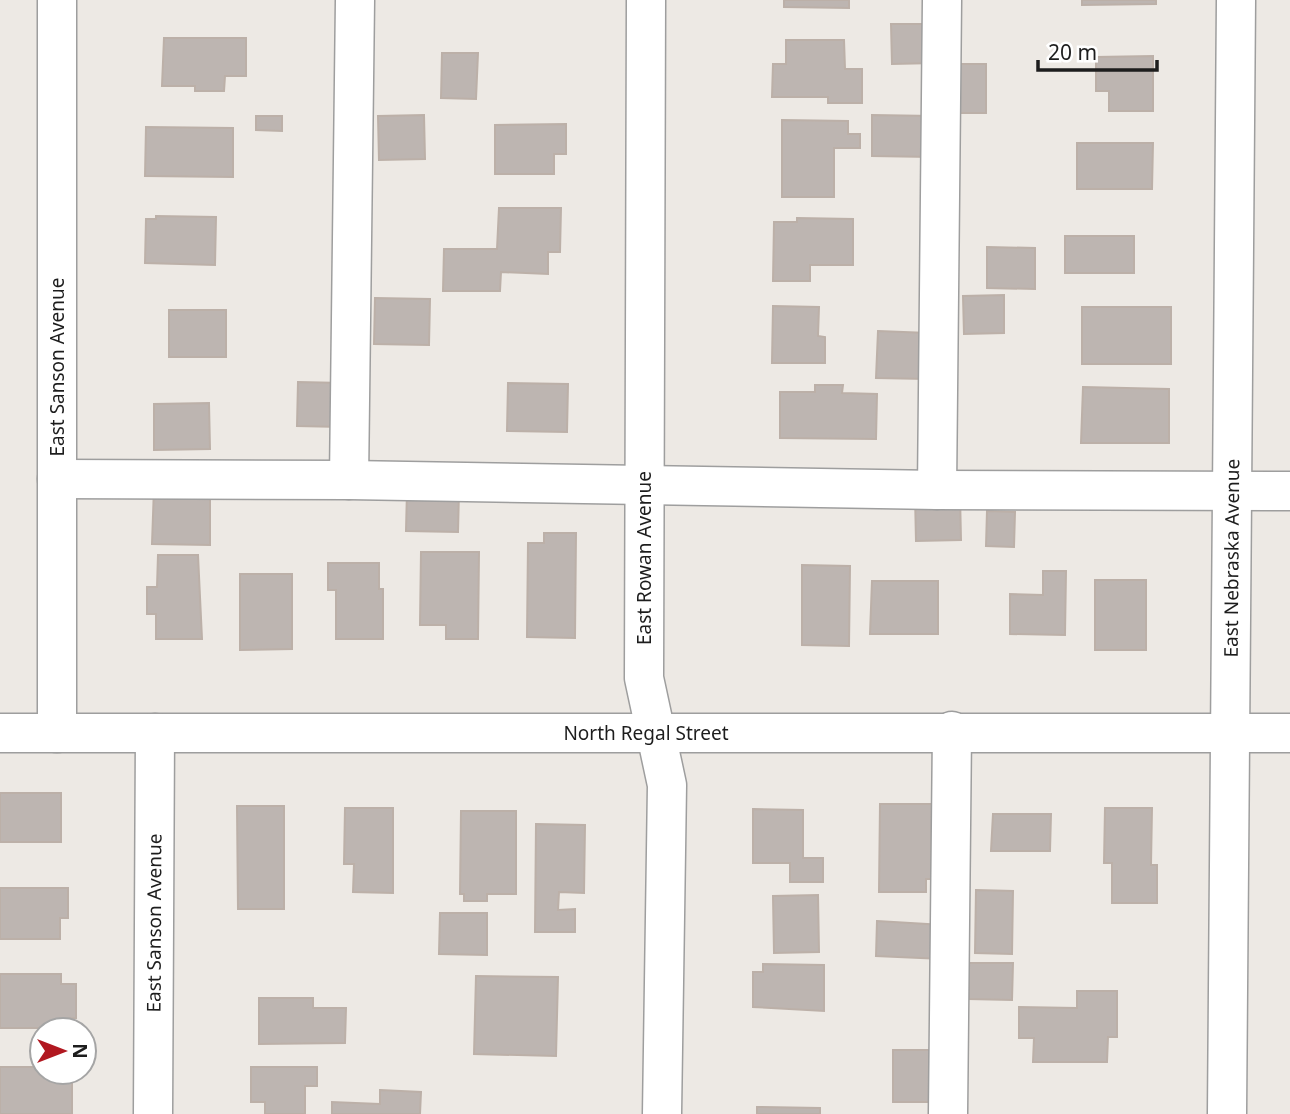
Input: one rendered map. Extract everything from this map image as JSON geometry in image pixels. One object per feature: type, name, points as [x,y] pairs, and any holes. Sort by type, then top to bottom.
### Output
[{"type":"street","name":"East Sanson Avenue","points":[[57,0],[57,733]]},
{"type":"street","points":[[349,480],[355,0]]},
{"type":"street","name":"East Rowan Avenue","points":[[646,0],[644,678],[667,785],[662,1114]]},
{"type":"street","points":[[937,491],[942,0]]},
{"type":"street","name":"East Nebraska Avenue","points":[[1227,1114],[1236,0]]},
{"type":"street","points":[[57,478],[349,480],[937,491],[1290,491]]},
{"type":"street","points":[[948,1114],[953,731]]},
{"type":"street","name":"North Regal Street","points":[[0,733],[1290,733]]},
{"type":"street","name":"East Sanson Avenue","points":[[153,1114],[155,733]]},
{"type":"building","points":[[784,0],[849,0],[849,8],[784,7]]},
{"type":"building","points":[[1082,0],[1156,0],[1156,4],[1082,5]]},
{"type":"building","points":[[891,24],[934,24],[935,63],[892,64]]},
{"type":"building","points":[[164,38],[246,38],[246,76],[225,76],[224,91],[195,91],[195,86],[162,86]]},
{"type":"building","points":[[786,40],[844,40],[845,69],[862,69],[862,103],[828,103],[828,97],[772,97],[773,64],[786,64]]},
{"type":"building","points":[[442,53],[478,53],[476,99],[441,98]]},
{"type":"building","points":[[1153,56],[1153,111],[1109,111],[1109,91],[1096,91],[1096,57]]},
{"type":"building","points":[[960,64],[986,64],[986,113],[960,113]]},
{"type":"building","points":[[424,115],[425,159],[379,160],[378,116]]},
{"type":"building","points":[[872,115],[933,116],[932,157],[872,156]]},
{"type":"building","points":[[256,116],[282,116],[282,131],[256,130]]},
{"type":"building","points":[[782,120],[848,121],[848,134],[860,134],[860,148],[834,148],[834,197],[782,197]]},
{"type":"building","points":[[566,124],[566,154],[554,154],[554,174],[495,174],[495,125]]},
{"type":"building","points":[[146,127],[233,128],[233,177],[145,176]]},
{"type":"building","points":[[1077,143],[1153,143],[1152,189],[1077,189]]},
{"type":"building","points":[[499,208],[561,208],[560,252],[548,252],[548,274],[501,272],[500,291],[443,291],[444,249],[497,249]]},
{"type":"building","points":[[156,216],[216,217],[215,265],[145,263],[146,219],[156,219]]},
{"type":"building","points":[[797,218],[853,219],[853,265],[810,265],[810,281],[773,281],[774,222],[797,222]]},
{"type":"building","points":[[1065,236],[1134,236],[1134,273],[1065,273]]},
{"type":"building","points":[[987,247],[1035,248],[1035,289],[987,288]]},
{"type":"building","points":[[1004,295],[1004,333],[964,334],[963,296]]},
{"type":"building","points":[[375,298],[430,299],[429,345],[374,344]]},
{"type":"building","points":[[773,306],[819,307],[818,336],[825,337],[825,363],[772,363]]},
{"type":"building","points":[[1082,307],[1171,307],[1171,364],[1082,364]]},
{"type":"building","points":[[169,310],[226,310],[226,357],[169,357]]},
{"type":"building","points":[[878,331],[928,333],[927,379],[876,378]]},
{"type":"building","points":[[298,382],[343,383],[342,427],[297,426]]},
{"type":"building","points":[[508,383],[568,384],[567,432],[507,431]]},
{"type":"building","points":[[815,385],[843,385],[842,393],[877,394],[876,439],[780,438],[780,392],[815,392]]},
{"type":"building","points":[[1083,387],[1169,389],[1169,443],[1081,443]]},
{"type":"building","points":[[209,403],[210,449],[154,450],[154,404]]},
{"type":"building","points":[[154,487],[210,488],[210,545],[152,544]]},
{"type":"building","points":[[407,490],[459,491],[458,532],[406,531]]},
{"type":"building","points":[[960,495],[961,540],[916,541],[915,496]]},
{"type":"building","points":[[987,511],[1015,512],[1014,547],[986,546]]},
{"type":"building","points":[[544,533],[576,533],[575,638],[527,637],[528,543],[544,543]]},
{"type":"building","points":[[421,552],[479,552],[478,639],[446,639],[446,625],[420,625]]},
{"type":"building","points":[[158,555],[198,555],[202,639],[156,639],[156,614],[147,614],[147,587],[157,587]]},
{"type":"building","points":[[328,563],[379,563],[379,589],[383,589],[383,639],[336,639],[336,590],[328,590]]},
{"type":"building","points":[[802,565],[850,566],[849,646],[802,645]]},
{"type":"building","points":[[1043,571],[1066,571],[1065,635],[1010,634],[1010,594],[1043,595]]},
{"type":"building","points":[[240,574],[292,574],[292,649],[240,650]]},
{"type":"building","points":[[1095,580],[1146,580],[1146,650],[1095,650]]},
{"type":"building","points":[[872,581],[938,581],[938,634],[870,634]]},
{"type":"building","points":[[0,793],[61,793],[61,842],[0,842]]},
{"type":"building","points":[[880,804],[932,804],[931,879],[926,879],[926,892],[879,892]]},
{"type":"building","points":[[237,806],[284,806],[284,909],[238,909]]},
{"type":"building","points":[[345,808],[393,808],[393,893],[353,892],[354,864],[344,864]]},
{"type":"building","points":[[1105,808],[1152,808],[1151,865],[1157,865],[1157,903],[1112,903],[1112,863],[1104,863]]},
{"type":"building","points":[[753,809],[803,810],[803,858],[823,858],[823,882],[790,882],[790,863],[753,863]]},
{"type":"building","points":[[461,811],[516,811],[516,894],[487,894],[487,901],[464,901],[464,894],[460,894]]},
{"type":"building","points":[[993,814],[1051,814],[1050,851],[991,851]]},
{"type":"building","points":[[536,824],[585,825],[584,893],[559,892],[558,910],[575,909],[575,932],[535,932]]},
{"type":"building","points":[[0,888],[68,888],[68,918],[60,918],[60,939],[0,939]]},
{"type":"building","points":[[976,890],[1013,891],[1012,954],[975,953]]},
{"type":"building","points":[[818,895],[819,952],[774,953],[773,896]]},
{"type":"building","points":[[440,913],[487,913],[487,955],[439,954]]},
{"type":"building","points":[[877,921],[943,925],[942,959],[876,956]]},
{"type":"building","points":[[969,963],[1013,963],[1012,1000],[969,999]]},
{"type":"building","points":[[763,964],[824,965],[824,1011],[753,1007],[753,972],[763,972]]},
{"type":"building","points":[[0,974],[61,974],[61,984],[76,984],[76,1016],[28,1016],[28,1028],[0,1028]]},
{"type":"building","points":[[476,976],[558,977],[556,1056],[474,1054]]},
{"type":"building","points":[[1077,991],[1117,991],[1117,1037],[1108,1037],[1107,1062],[1033,1062],[1034,1038],[1019,1038],[1019,1007],[1077,1008]]},
{"type":"building","points":[[259,998],[313,998],[313,1008],[346,1008],[345,1043],[259,1044]]},
{"type":"building","points":[[893,1050],[938,1050],[937,1102],[893,1102]]},
{"type":"building","points":[[0,1067],[28,1067],[28,1086],[72,1086],[72,1114],[0,1114]]},
{"type":"building","points":[[251,1067],[317,1067],[317,1086],[305,1086],[305,1114],[265,1114],[265,1102],[251,1102]]},
{"type":"building","points":[[380,1090],[421,1092],[420,1114],[332,1114],[332,1102],[380,1104]]},
{"type":"building","points":[[757,1107],[820,1108],[820,1114],[757,1114]]}]
